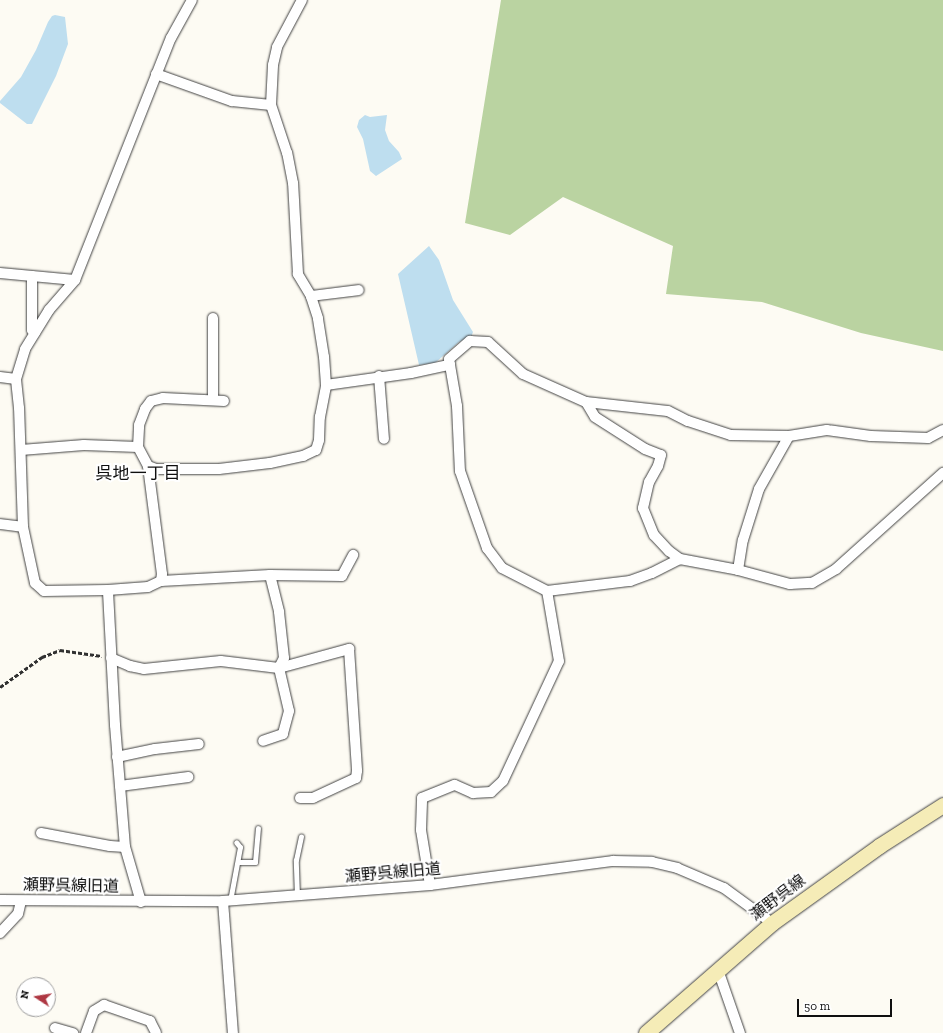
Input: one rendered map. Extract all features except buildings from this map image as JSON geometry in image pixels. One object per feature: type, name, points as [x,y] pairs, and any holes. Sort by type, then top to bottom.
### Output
[{"type":"main road","name":"瀬野呉線","points":[[646,1033],[772,923],[879,846],[925,815],[943,806]]},
{"type":"street","points":[[192,0],[171,38],[75,280],[49,310],[25,349],[16,379],[21,450],[23,527],[35,582],[44,591],[108,590],[148,587],[161,581],[270,575],[342,576],[353,555]]},
{"type":"street","points":[[148,466],[156,469],[219,469],[270,463],[303,456],[316,450],[319,440],[320,417],[326,384],[324,357],[318,318],[311,296],[298,274],[293,183],[287,153],[271,105],[273,65],[277,47],[302,0]]},
{"type":"street","points":[[156,74],[232,101],[271,105]]},
{"type":"street","points":[[0,273],[75,280]]},
{"type":"street","points":[[32,276],[32,330],[35,333]]},
{"type":"street","points":[[311,296],[359,290]]},
{"type":"street","points":[[213,318],[213,400]]},
{"type":"street","points":[[680,559],[652,573],[630,581],[547,591],[502,568],[487,548],[460,471],[457,406],[449,359],[470,341],[488,342],[523,374],[586,402],[668,411],[688,421],[731,435],[789,436],[827,430],[871,436],[928,438],[943,430]]},
{"type":"street","points":[[326,384],[450,365]]},
{"type":"street","points":[[379,376],[384,439]]},
{"type":"street","points":[[0,378],[16,379]]},
{"type":"street","points":[[161,581],[162,574],[148,466],[138,447],[139,425],[145,409],[151,401],[163,398],[224,400]]},
{"type":"street","points":[[586,402],[595,417],[645,449],[661,455],[658,466],[649,482],[643,508],[654,535],[670,551],[680,559],[738,570],[790,584],[812,583],[836,569],[943,473]]},
{"type":"street","points":[[738,570],[744,540],[759,489],[789,436]]},
{"type":"street","points":[[21,450],[84,445],[138,447]]},
{"type":"street","points":[[0,524],[23,527]]},
{"type":"street","points":[[263,741],[283,734],[289,711],[279,668],[284,658],[279,612],[270,575]]},
{"type":"street","points":[[108,590],[117,757],[125,847],[141,902]]},
{"type":"street","points":[[430,885],[421,830],[422,798],[455,785],[474,794],[491,792],[503,781],[559,661],[547,591]]},
{"type":"street","points":[[111,658],[130,666],[144,669],[221,661],[279,668],[349,649],[357,772],[356,778],[313,798],[300,798]]},
{"type":"street","points":[[117,757],[155,749],[199,744]]},
{"type":"street","points":[[120,786],[188,777]]},
{"type":"street","points":[[41,833],[110,846],[125,847]]},
{"type":"street","name":"瀬野呉線旧道","points":[[0,900],[141,902],[226,901],[430,885],[613,861],[652,862],[677,868],[724,888],[772,923]]},
{"type":"street","points":[[0,933],[18,914],[21,901]]},
{"type":"street","points":[[226,901],[232,1033]]},
{"type":"street","points":[[718,970],[740,1033]]},
{"type":"street","points":[[86,1033],[94,1011],[104,1005],[150,1021],[156,1033]]},
{"type":"street","points":[[55,1028],[73,1033]]},
{"type":"lane","points":[[238,862],[255,862],[258,828]]},
{"type":"lane","points":[[297,896],[296,860],[301,837]]},
{"type":"lane","points":[[226,901],[238,862],[240,847],[236,842]]},
{"type":"path","points":[[0,687],[42,657],[60,650],[111,658]]},
{"type":"green space","points":[[501,0],[943,0],[943,351],[861,333],[762,302],[666,294],[673,246],[563,197],[510,235],[465,223]]},
{"type":"water","points":[[55,15],[65,17],[68,44],[56,76],[32,124],[27,124],[0,103],[0,101],[21,77],[36,50],[48,22],[52,16]]},
{"type":"water","points":[[365,115],[370,117],[387,115],[385,130],[389,141],[399,152],[402,159],[376,176],[370,171],[363,139],[357,127],[359,120]]},
{"type":"water","points":[[429,246],[439,260],[453,300],[473,332],[471,337],[459,342],[435,363],[419,365],[398,274]]},
{"type":"district","name":"呉地一丁目","points":[[138,474]]}]
